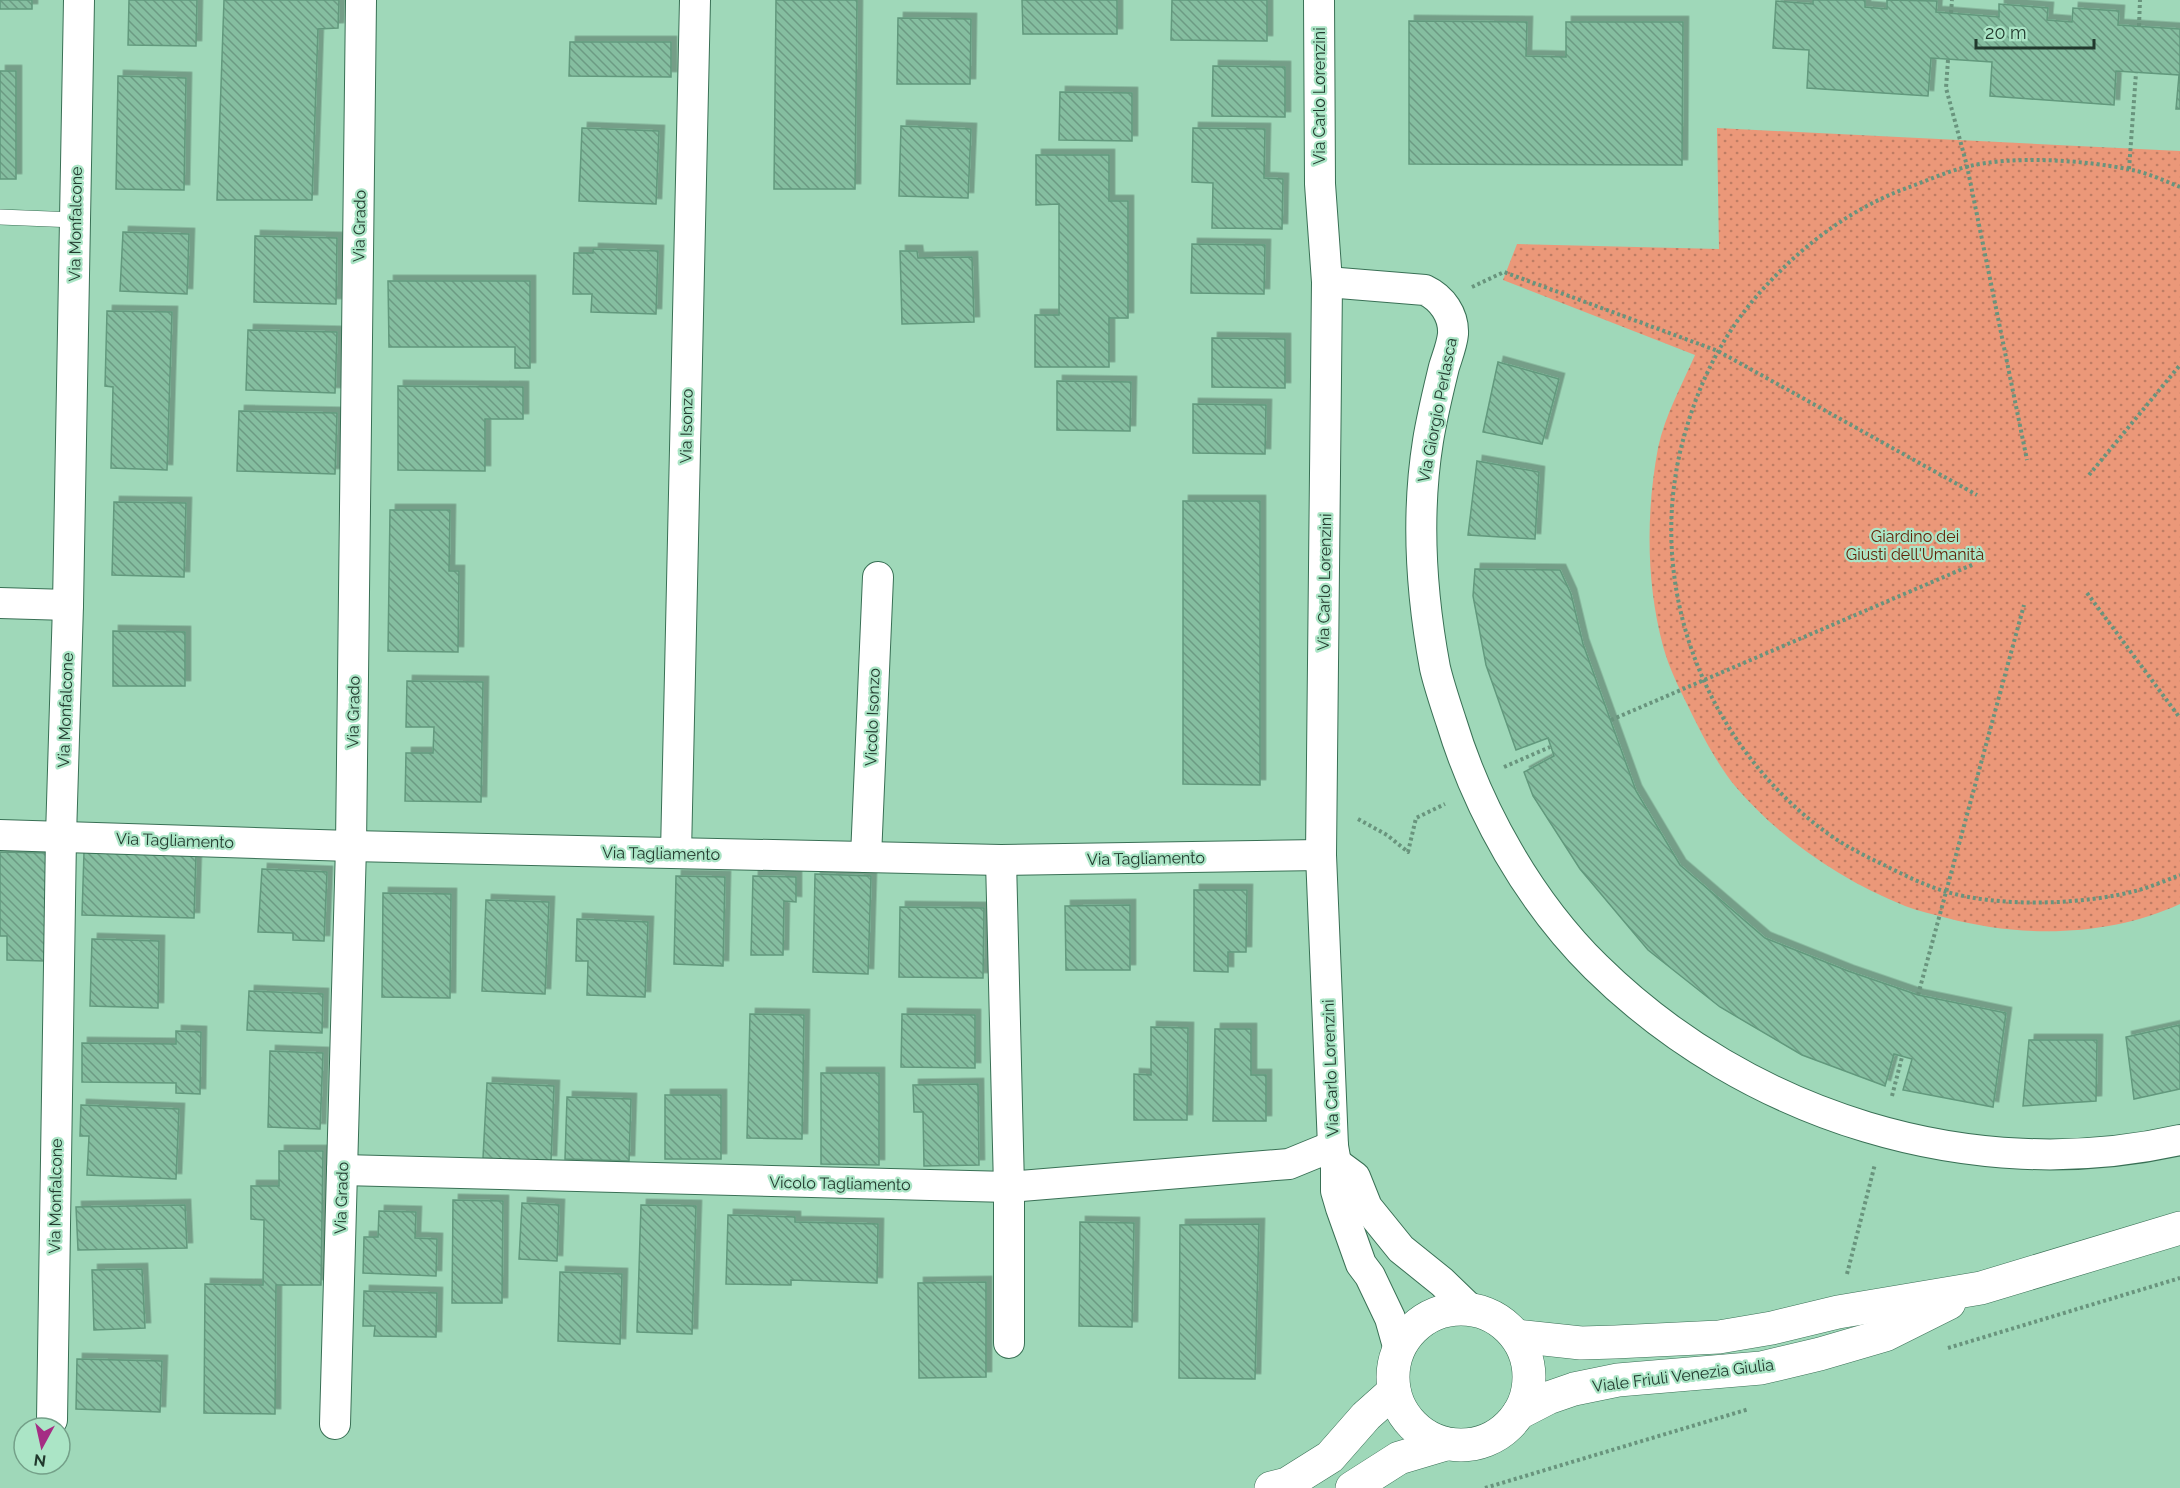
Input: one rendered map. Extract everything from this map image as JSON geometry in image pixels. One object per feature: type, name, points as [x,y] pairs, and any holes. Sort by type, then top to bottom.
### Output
[{"type":"street","name":"Via Monfalcone","points":[[52,1416],[61,836],[68,605],[79,0]]},
{"type":"street","name":"Via Grado","points":[[335,1424],[351,846],[361,0]]},
{"type":"street","name":"Via Isonzo","points":[[676,853],[695,0]]},
{"type":"street","name":"Via Carlo Lorenzini","points":[[1319,0],[1320,184],[1327,282],[1321,855],[1336,1191],[1361,1264],[1370,1276],[1390,1318],[1399,1350]]},
{"type":"street","points":[[1327,282],[1414,288],[1435,295],[1442,301]]},
{"type":"street","name":"Via Giorgio Perlasca","points":[[1442,301],[1451,321],[1453,333],[1436,403],[1423,479],[1421,514],[1424,584],[1436,672],[1471,781],[1493,824],[1523,875],[1557,922],[1596,967],[1644,1010],[1687,1041],[1738,1073],[1788,1098],[1883,1133],[1950,1147],[1992,1152],[2043,1154],[2104,1152],[2180,1140]]},
{"type":"street","name":"Vicolo Isonzo","points":[[866,857],[878,577]]},
{"type":"street","points":[[0,603],[68,605]]},
{"type":"street","name":"Via Tagliamento","points":[[0,835],[351,846],[1001,860],[1321,855]]},
{"type":"street","points":[[1001,860],[1009,1187],[1009,1343]]},
{"type":"street","points":[[1334,1155],[1355,1177],[1367,1206],[1401,1249],[1442,1282],[1471,1310]]},
{"type":"street","name":"Vicolo Tagliamento","points":[[342,1170],[1009,1187],[1289,1164],[1334,1155]]},
{"type":"street","name":"Viale Friuli Venezia Giulia","points":[[1515,1336],[1581,1343],[1719,1337],[1772,1328],[1838,1312],[1982,1287],[2180,1228]]},
{"type":"street","name":"Viale Friuli Venezia Giulia","points":[[1519,1413],[1548,1398],[1574,1389],[1618,1380],[1761,1368],[1820,1354],[1885,1335],[1982,1287]]},
{"type":"street","points":[[1449,1310],[1471,1310],[1496,1319],[1515,1336],[1525,1354],[1530,1374],[1528,1394],[1519,1413],[1506,1429],[1488,1440],[1468,1445],[1446,1444],[1428,1437],[1412,1425],[1401,1410],[1394,1391],[1393,1370],[1399,1350],[1411,1332],[1428,1317],[1449,1310]]},
{"type":"street","points":[[1271,1488],[1287,1484],[1330,1457],[1366,1416],[1394,1391]]},
{"type":"street","points":[[1352,1488],[1399,1458],[1446,1444]]},
{"type":"lane","points":[[0,217],[75,220]]},
{"type":"path","points":[[1951,13],[1952,0]]},
{"type":"path","points":[[2139,26],[2140,0]]},
{"type":"path","points":[[1948,60],[1946,88],[1967,166],[2027,460]]},
{"type":"path","points":[[2129,169],[2136,73]]},
{"type":"path","points":[[2180,187],[2129,169],[2054,160],[2009,162],[1967,166],[1877,200],[1844,219],[1805,247],[1745,309],[1718,351],[1698,392],[1685,432],[1674,478],[1671,524],[1679,605],[1702,680],[1716,709],[1738,744],[1763,775],[1828,834],[1867,857],[1910,878],[1946,892],[1983,899],[2085,900],[2139,890],[2180,875]]},
{"type":"path","points":[[1442,301],[1504,272],[1718,351],[1977,495]]},
{"type":"path","points":[[2089,475],[2180,365]]},
{"type":"path","points":[[1611,720],[1974,564]]},
{"type":"path","points":[[2086,593],[2180,718]]},
{"type":"path","points":[[1918,995],[2024,605]]},
{"type":"path","points":[[1322,812],[1348,814],[1387,835],[1408,852],[1416,818],[1443,806],[1471,781],[1550,747]]},
{"type":"path","points":[[1838,1312],[1883,1133]]},
{"type":"green space","name":"Giardino dei Giusti dell'Umanità","points":[[1717,128],[2180,151],[2180,904],[2124,923],[2065,931],[2005,929],[1947,918],[1905,906],[1835,871],[1771,823],[1735,786],[1704,738],[1678,685],[1663,646],[1653,597],[1650,547],[1651,497],[1658,448],[1669,412],[1695,355],[1503,280],[1517,244],[1719,249]]},
{"type":"building","points":[[0,0],[32,0],[32,9],[0,9]]},
{"type":"building","points":[[129,0],[197,0],[196,46],[128,45]]},
{"type":"building","points":[[224,0],[339,0],[338,28],[318,29],[312,200],[217,200]]},
{"type":"building","points":[[776,0],[857,0],[855,189],[774,189]]},
{"type":"building","points":[[1022,0],[1117,0],[1117,34],[1023,34]]},
{"type":"building","points":[[1172,0],[1267,0],[1267,41],[1171,40]]},
{"type":"building","points":[[1813,0],[1865,0],[1865,7],[1887,9],[1887,0],[1937,1],[1936,12],[1999,17],[1999,4],[2048,8],[2047,20],[2072,22],[2073,8],[2119,11],[2118,25],[2180,29],[2180,109],[2176,109],[2179,75],[2116,71],[2114,105],[1990,96],[1992,62],[1931,58],[1928,96],[1807,88],[1809,50],[1773,48],[1776,1],[1813,4]]},
{"type":"building","points":[[898,18],[971,19],[970,84],[897,84]]},
{"type":"building","points":[[1409,21],[1527,22],[1526,56],[1566,57],[1566,22],[1683,22],[1682,165],[1409,164]]},
{"type":"building","points":[[570,42],[671,42],[671,77],[569,76]]},
{"type":"building","points":[[1213,66],[1285,67],[1285,117],[1212,116]]},
{"type":"building","points":[[0,71],[16,71],[16,179],[0,179]]},
{"type":"building","points":[[118,76],[186,78],[184,190],[116,189]]},
{"type":"building","points":[[1060,92],[1132,93],[1132,141],[1059,140]]},
{"type":"building","points":[[901,126],[971,129],[968,198],[899,196]]},
{"type":"building","points":[[582,128],[659,131],[656,204],[579,201]]},
{"type":"building","points":[[1193,128],[1265,129],[1264,178],[1283,179],[1282,229],[1212,228],[1213,183],[1192,182]]},
{"type":"building","points":[[1036,155],[1109,155],[1109,201],[1128,201],[1128,318],[1109,318],[1109,367],[1035,367],[1035,315],[1059,315],[1059,204],[1036,205]]},
{"type":"building","points":[[123,232],[189,234],[187,294],[120,291]]},
{"type":"building","points":[[255,236],[337,238],[336,304],[254,302]]},
{"type":"building","points":[[1192,244],[1265,245],[1264,294],[1191,293]]},
{"type":"building","points":[[593,249],[658,251],[656,314],[591,312],[592,294],[573,294],[574,253],[593,253]]},
{"type":"building","points":[[900,251],[917,251],[918,258],[972,257],[974,322],[902,324]]},
{"type":"building","points":[[388,281],[530,281],[530,368],[515,368],[515,347],[389,347]]},
{"type":"building","points":[[107,311],[172,312],[167,470],[111,468],[113,387],[105,386]]},
{"type":"building","points":[[248,330],[337,332],[335,393],[246,390]]},
{"type":"building","points":[[1212,338],[1285,339],[1285,388],[1212,387]]},
{"type":"building","points":[[1498,362],[1559,379],[1542,444],[1483,432]]},
{"type":"building","points":[[1057,381],[1131,382],[1130,431],[1057,430]]},
{"type":"building","points":[[398,386],[523,387],[523,419],[485,419],[485,471],[398,470]]},
{"type":"building","points":[[1193,404],[1266,405],[1265,454],[1193,453]]},
{"type":"building","points":[[239,411],[337,413],[335,474],[237,471]]},
{"type":"building","points":[[1477,461],[1539,472],[1535,539],[1468,535]]},
{"type":"building","points":[[1183,501],[1260,501],[1260,785],[1183,784]]},
{"type":"building","points":[[114,502],[186,503],[184,577],[112,575]]},
{"type":"building","points":[[390,510],[450,510],[449,571],[459,571],[458,652],[388,651]]},
{"type":"building","points":[[1475,569],[1560,570],[1571,594],[1583,644],[1636,791],[1680,865],[1765,938],[1848,971],[1918,995],[2006,1013],[1993,1107],[1903,1090],[1912,1059],[1894,1054],[1885,1086],[1802,1055],[1720,1007],[1648,950],[1580,869],[1533,796],[1524,772],[1554,756],[1548,738],[1516,750],[1486,665],[1473,596]]},
{"type":"building","points":[[113,631],[185,632],[185,686],[113,686]]},
{"type":"building","points":[[407,681],[483,682],[481,802],[405,801],[406,753],[433,753],[434,727],[406,727]]},
{"type":"building","points":[[0,852],[48,853],[45,961],[7,960],[7,936],[0,936]]},
{"type":"building","points":[[84,852],[196,855],[194,918],[82,915]]},
{"type":"building","points":[[262,869],[327,872],[324,941],[293,940],[293,933],[258,932]]},
{"type":"building","points":[[815,874],[871,876],[868,974],[813,972]]},
{"type":"building","points":[[676,876],[725,877],[723,966],[674,964]]},
{"type":"building","points":[[753,876],[796,877],[796,902],[784,901],[783,955],[751,955]]},
{"type":"building","points":[[1194,890],[1247,890],[1246,952],[1228,952],[1228,972],[1194,971]]},
{"type":"building","points":[[383,893],[451,894],[450,998],[382,997]]},
{"type":"building","points":[[486,900],[549,902],[545,994],[482,991]]},
{"type":"building","points":[[1130,905],[1130,970],[1066,970],[1065,906]]},
{"type":"building","points":[[900,907],[984,908],[983,978],[899,977]]},
{"type":"building","points":[[577,919],[648,922],[645,997],[587,995],[588,961],[576,961]]},
{"type":"building","points":[[92,939],[159,941],[158,1008],[90,1006]]},
{"type":"building","points":[[249,991],[323,994],[322,1033],[247,1030]]},
{"type":"building","points":[[750,1014],[804,1015],[802,1139],[747,1138]]},
{"type":"building","points":[[902,1014],[975,1015],[975,1068],[901,1067]]},
{"type":"building","points":[[2180,1025],[2180,1089],[2134,1099],[2126,1037]]},
{"type":"building","points":[[1151,1027],[1188,1028],[1187,1120],[1134,1120],[1134,1074],[1151,1075]]},
{"type":"building","points":[[1215,1029],[1251,1029],[1251,1075],[1266,1075],[1266,1121],[1213,1121]]},
{"type":"building","points":[[176,1031],[201,1032],[200,1094],[176,1093],[176,1083],[82,1082],[82,1043],[176,1044]]},
{"type":"building","points":[[2029,1040],[2097,1040],[2096,1101],[2023,1106]]},
{"type":"building","points":[[270,1051],[323,1053],[320,1129],[268,1127]]},
{"type":"building","points":[[821,1073],[879,1073],[879,1165],[821,1164]]},
{"type":"building","points":[[487,1083],[554,1086],[551,1161],[483,1158]]},
{"type":"building","points":[[978,1084],[979,1165],[924,1166],[923,1112],[914,1112],[913,1085]]},
{"type":"building","points":[[665,1095],[721,1095],[721,1159],[665,1159]]},
{"type":"building","points":[[567,1097],[631,1099],[629,1161],[565,1159]]},
{"type":"building","points":[[81,1105],[179,1109],[176,1179],[87,1175],[89,1136],[80,1136]]},
{"type":"building","points":[[279,1151],[323,1151],[321,1285],[276,1285],[275,1414],[204,1413],[205,1284],[263,1285],[264,1220],[251,1219],[251,1186],[279,1186]]},
{"type":"building","points":[[453,1200],[503,1201],[502,1303],[452,1303]]},
{"type":"building","points":[[522,1203],[559,1205],[557,1261],[519,1259]]},
{"type":"building","points":[[185,1205],[187,1248],[78,1250],[76,1207]]},
{"type":"building","points":[[641,1205],[696,1206],[692,1334],[637,1332]]},
{"type":"building","points":[[379,1211],[416,1212],[415,1238],[437,1239],[436,1276],[363,1273],[364,1237],[378,1237]]},
{"type":"building","points":[[728,1215],[795,1217],[795,1222],[878,1224],[877,1283],[791,1280],[791,1285],[726,1284]]},
{"type":"building","points":[[1080,1222],[1134,1223],[1132,1327],[1079,1326]]},
{"type":"building","points":[[1259,1224],[1255,1379],[1179,1378],[1180,1225]]},
{"type":"building","points":[[142,1269],[145,1328],[94,1330],[92,1270]]},
{"type":"building","points":[[560,1272],[622,1274],[620,1344],[558,1341]]},
{"type":"building","points":[[986,1282],[986,1377],[919,1378],[918,1283]]},
{"type":"building","points":[[364,1291],[437,1293],[436,1337],[374,1336],[375,1326],[363,1326]]},
{"type":"building","points":[[77,1359],[162,1361],[160,1412],[76,1409]]}]
